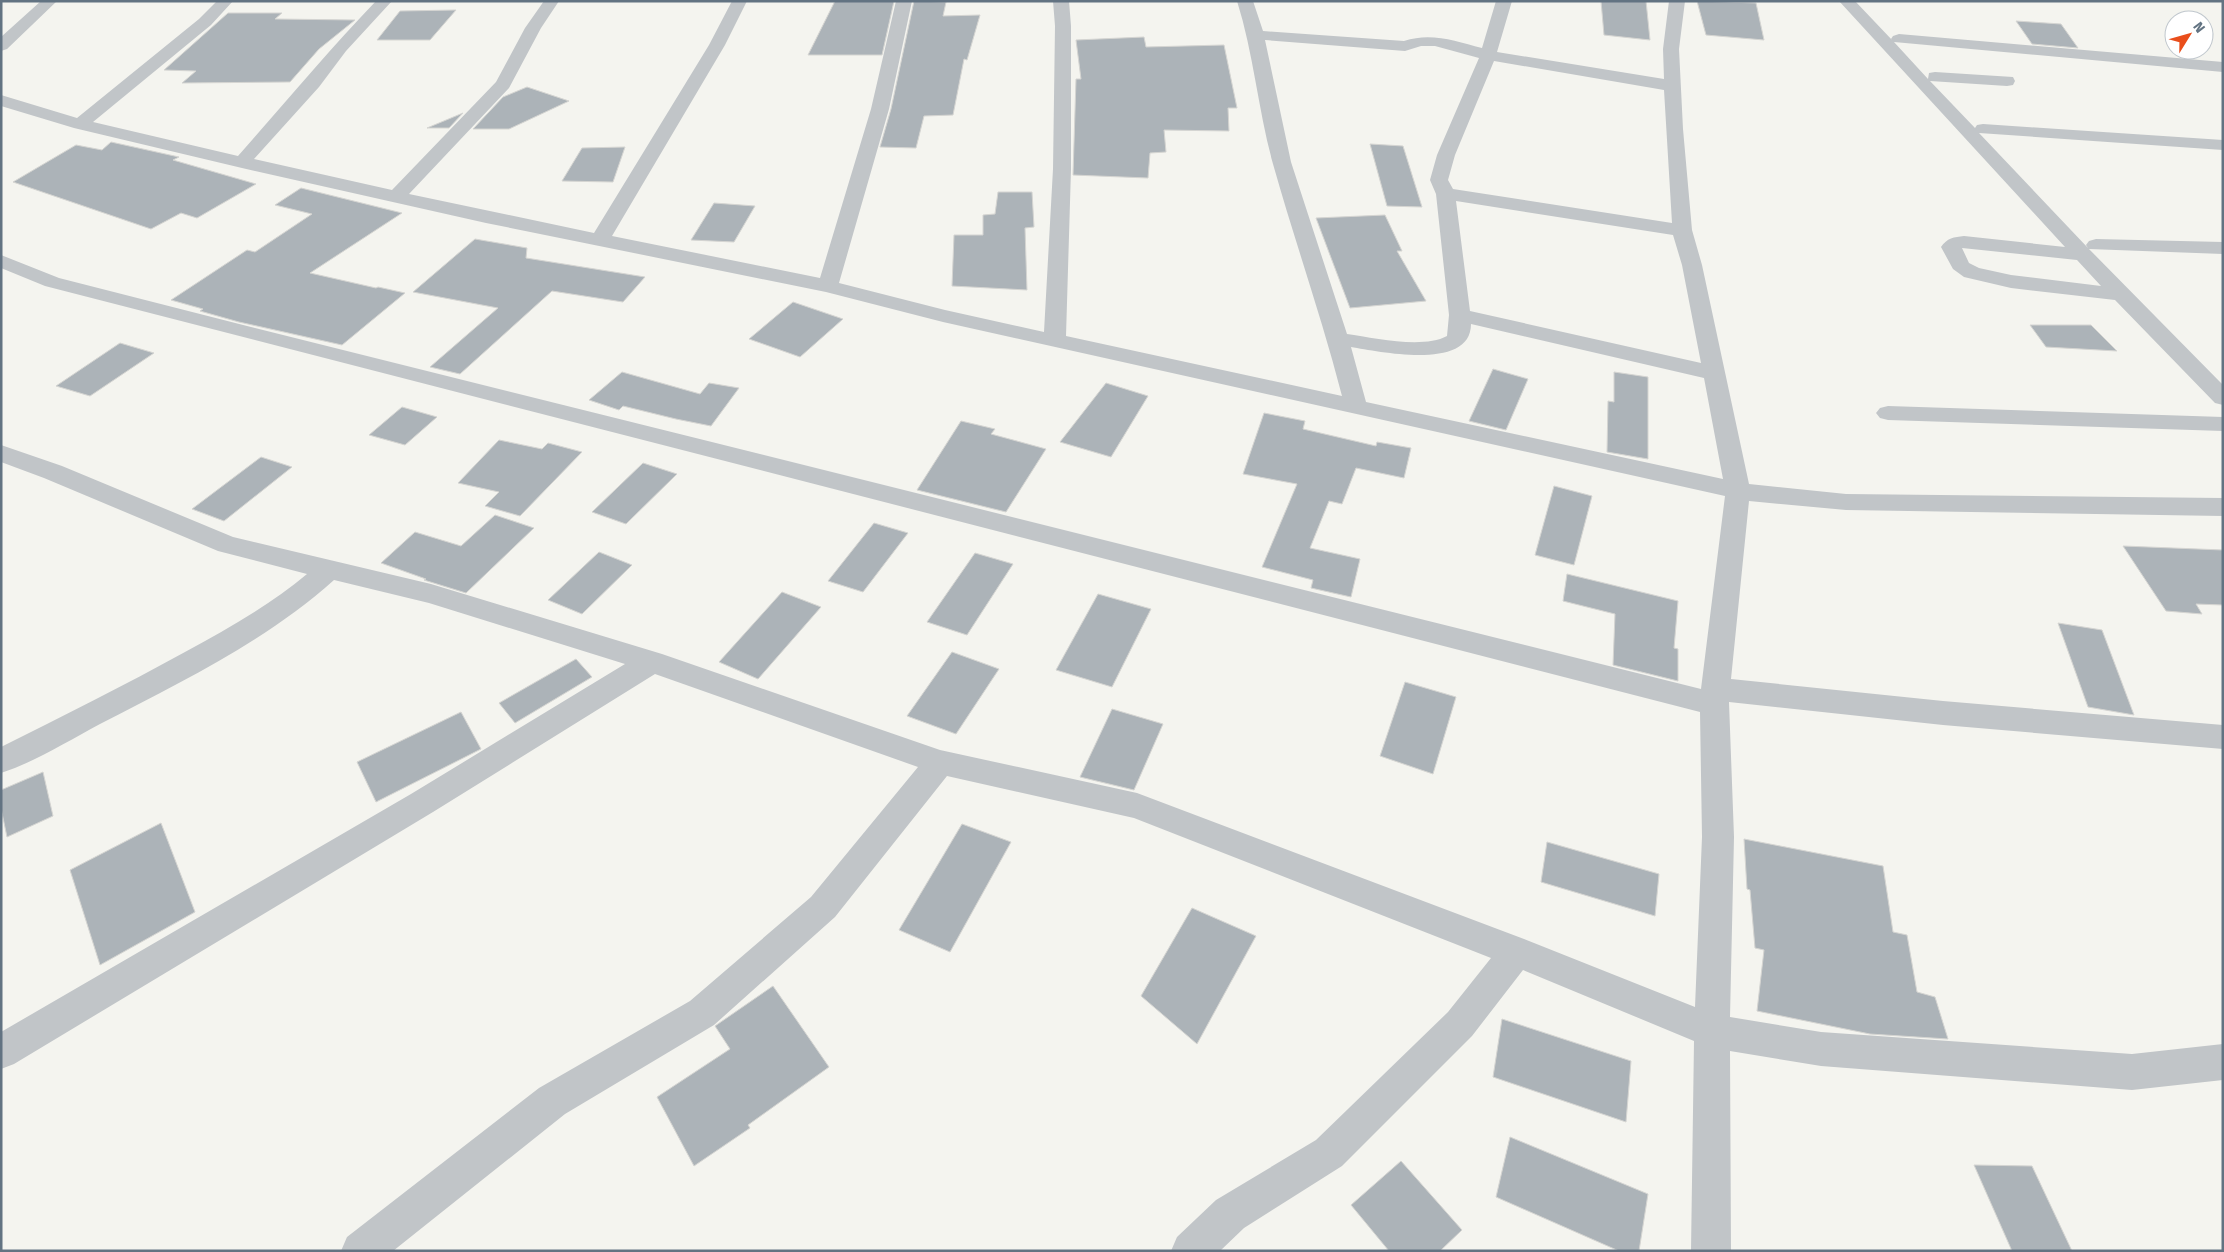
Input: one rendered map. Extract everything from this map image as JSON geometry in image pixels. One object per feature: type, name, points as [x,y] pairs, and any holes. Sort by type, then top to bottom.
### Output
[{"type":"street","points":[[1,46],[50,1]]},
{"type":"street","points":[[80,124],[205,22],[226,1]]},
{"type":"street","points":[[242,162],[313,82],[340,48],[385,1]]},
{"type":"street","points":[[398,196],[503,84],[533,28],[552,1]]},
{"type":"street","points":[[600,240],[717,45],[740,1]]},
{"type":"street","points":[[828,286],[880,109],[904,1]]},
{"type":"street","points":[[1055,340],[1062,169],[1063,26],[1061,1]]},
{"type":"street","points":[[1245,1],[1256,35],[1282,162],[1338,339],[1356,407]]},
{"type":"street","points":[[1338,339],[1426,349],[1444,347],[1456,341],[1460,332],[1460,315],[1446,194],[1439,180],[1488,55],[1504,1]]},
{"type":"street","points":[[1677,1],[1672,49],[1674,129],[1682,230],[1692,265],[1738,491],[1715,697],[1718,837],[1712,1031],[1711,1251]]},
{"type":"street","points":[[1846,1],[2090,250],[2220,368]]},
{"type":"street","points":[[1862,1],[1983,129],[2090,250],[2121,294],[2223,398]]},
{"type":"street","points":[[1256,35],[1405,46],[1420,41],[1435,41],[1488,55],[1673,86]]},
{"type":"street","points":[[1899,39],[2223,67]]},
{"type":"street","points":[[1935,77],[2008,81]]},
{"type":"street","points":[[1,100],[80,124],[242,162],[600,240],[828,286],[943,316],[1738,491],[1846,502],[2223,507]]},
{"type":"street","points":[[1983,129],[2223,145]]},
{"type":"street","points":[[1446,194],[1682,230]]},
{"type":"street","points":[[2121,294],[2033,284],[1972,273],[1962,268],[1951,246],[1964,242],[2012,247],[2090,250],[2223,248]]},
{"type":"street","points":[[2012,247],[2033,284]]},
{"type":"street","points":[[1,261],[52,282],[229,328],[1715,697],[1943,713],[2223,737]]},
{"type":"street","points":[[1460,315],[1714,373]]},
{"type":"street","points":[[1888,413],[2223,424]]},
{"type":"street","points":[[1,453],[54,472],[227,545],[431,594],[652,662],[940,762],[1137,806],[1517,952],[1712,1031],[1821,1049],[2132,1072],[2223,1062]]},
{"type":"street","points":[[1,761],[159,680],[263,622],[306,590],[328,570]]},
{"type":"street","points":[[1,1052],[414,808],[652,662]]},
{"type":"street","points":[[361,1251],[552,1101],[702,1013],[823,906],[940,762]]},
{"type":"street","points":[[1191,1251],[1230,1214],[1329,1154],[1460,1024],[1517,952]]},
{"type":"building","points":[[835,1],[894,1],[882,55],[808,55]]},
{"type":"building","points":[[914,1],[946,2],[943,16],[980,15],[967,60],[964,59],[953,115],[924,116],[916,148],[880,147],[891,109]]},
{"type":"building","points":[[1601,1],[1646,1],[1650,40],[1604,35]]},
{"type":"building","points":[[1697,1],[1756,3],[1764,40],[1706,35]]},
{"type":"building","points":[[456,10],[430,40],[377,40],[400,11]]},
{"type":"building","points":[[228,13],[282,13],[275,19],[355,20],[319,49],[290,82],[182,83],[196,71],[164,70]]},
{"type":"building","points":[[2016,21],[2061,24],[2078,48],[2032,44]]},
{"type":"building","points":[[1144,37],[1146,47],[1224,45],[1237,108],[1228,108],[1229,131],[1164,130],[1166,152],[1150,153],[1148,178],[1073,175],[1076,79],[1081,79],[1076,40]]},
{"type":"building","points":[[527,87],[569,101],[509,129],[473,129],[503,97]]},
{"type":"building","points":[[463,113],[449,128],[427,128]]},
{"type":"building","points":[[111,142],[179,157],[173,160],[256,184],[197,218],[181,213],[151,229],[13,182],[76,145],[102,150]]},
{"type":"building","points":[[1370,144],[1403,146],[1422,207],[1387,206]]},
{"type":"building","points":[[625,147],[613,182],[562,181],[582,148]]},
{"type":"building","points":[[301,188],[402,213],[310,273],[405,293],[342,345],[239,322],[200,311],[203,309],[171,300],[247,250],[255,252],[312,214],[275,205]]},
{"type":"building","points":[[998,192],[1032,192],[1034,227],[1025,228],[1027,290],[952,286],[954,235],[983,235],[983,215],[995,214]]},
{"type":"building","points":[[714,203],[755,206],[734,242],[691,240]]},
{"type":"building","points":[[1385,215],[1402,251],[1397,251],[1426,301],[1350,308],[1316,218]]},
{"type":"building","points":[[475,239],[527,248],[526,258],[645,277],[623,302],[552,291],[460,374],[430,367],[498,308],[413,292]]},
{"type":"building","points":[[793,302],[843,319],[800,357],[749,339]]},
{"type":"building","points":[[2030,325],[2091,325],[2117,351],[2046,347]]},
{"type":"building","points":[[120,343],[154,353],[90,396],[56,386]]},
{"type":"building","points":[[1493,369],[1528,379],[1506,430],[1469,421]]},
{"type":"building","points":[[622,372],[700,394],[709,383],[739,388],[711,426],[623,406],[619,410],[589,400]]},
{"type":"building","points":[[1614,372],[1648,377],[1648,459],[1607,452],[1608,401],[1614,402]]},
{"type":"building","points":[[1106,383],[1148,396],[1111,457],[1060,442]]},
{"type":"building","points":[[402,407],[437,417],[405,445],[369,435]]},
{"type":"building","points":[[1264,413],[1305,421],[1303,429],[1376,446],[1377,442],[1411,448],[1404,478],[1356,468],[1342,504],[1329,501],[1310,548],[1360,559],[1351,597],[1311,588],[1313,580],[1262,567],[1297,484],[1243,474]]},
{"type":"building","points":[[961,421],[995,429],[991,434],[1046,449],[1006,512],[917,490]]},
{"type":"building","points":[[499,440],[542,449],[548,443],[582,452],[520,516],[485,506],[499,492],[458,483]]},
{"type":"building","points":[[261,457],[292,467],[224,521],[192,509]]},
{"type":"building","points":[[643,463],[677,474],[626,524],[592,512]]},
{"type":"building","points":[[1554,486],[1592,496],[1574,565],[1535,555]]},
{"type":"building","points":[[495,515],[534,528],[466,593],[424,580],[426,579],[381,563],[415,532],[461,546]]},
{"type":"building","points":[[874,523],[908,533],[863,592],[828,581]]},
{"type":"building","points":[[2123,546],[2223,550],[2223,605],[2196,604],[2202,614],[2166,611]]},
{"type":"building","points":[[599,552],[632,565],[582,614],[548,600]]},
{"type":"building","points":[[975,553],[1013,564],[967,635],[927,622]]},
{"type":"building","points":[[1567,574],[1678,601],[1674,648],[1678,649],[1678,681],[1613,665],[1615,614],[1563,601]]},
{"type":"building","points":[[782,592],[821,607],[758,679],[719,662]]},
{"type":"building","points":[[1098,594],[1151,609],[1112,687],[1056,670]]},
{"type":"building","points":[[2058,623],[2102,630],[2134,715],[2088,707]]},
{"type":"building","points":[[952,652],[999,669],[956,734],[907,716]]},
{"type":"building","points":[[576,659],[592,677],[515,723],[499,703]]},
{"type":"building","points":[[1405,682],[1456,697],[1433,774],[1380,756]]},
{"type":"building","points":[[1112,709],[1163,724],[1134,790],[1080,777]]},
{"type":"building","points":[[461,712],[481,749],[376,802],[357,762]]},
{"type":"building","points":[[43,772],[53,816],[7,837],[1,808],[1,790]]},
{"type":"building","points":[[161,823],[195,912],[100,965],[70,870]]},
{"type":"building","points":[[962,824],[1011,842],[950,952],[899,930]]},
{"type":"building","points":[[1744,839],[1883,866],[1893,932],[1907,935],[1917,992],[1935,997],[1948,1039],[1870,1034],[1757,1011],[1764,950],[1755,948],[1750,890],[1747,889]]},
{"type":"building","points":[[1547,842],[1659,874],[1655,916],[1541,882]]},
{"type":"building","points":[[1192,908],[1256,936],[1197,1044],[1141,996]]},
{"type":"building","points":[[773,986],[829,1067],[748,1125],[750,1128],[694,1166],[657,1097],[730,1049],[715,1026]]},
{"type":"building","points":[[1502,1019],[1631,1061],[1626,1122],[1493,1077]]},
{"type":"building","points":[[1510,1137],[1648,1194],[1639,1251],[1619,1251],[1496,1197]]},
{"type":"building","points":[[1401,1161],[1462,1230],[1440,1251],[1389,1251],[1351,1205]]},
{"type":"building","points":[[1974,1165],[2032,1166],[2072,1251],[2012,1251]]}]
